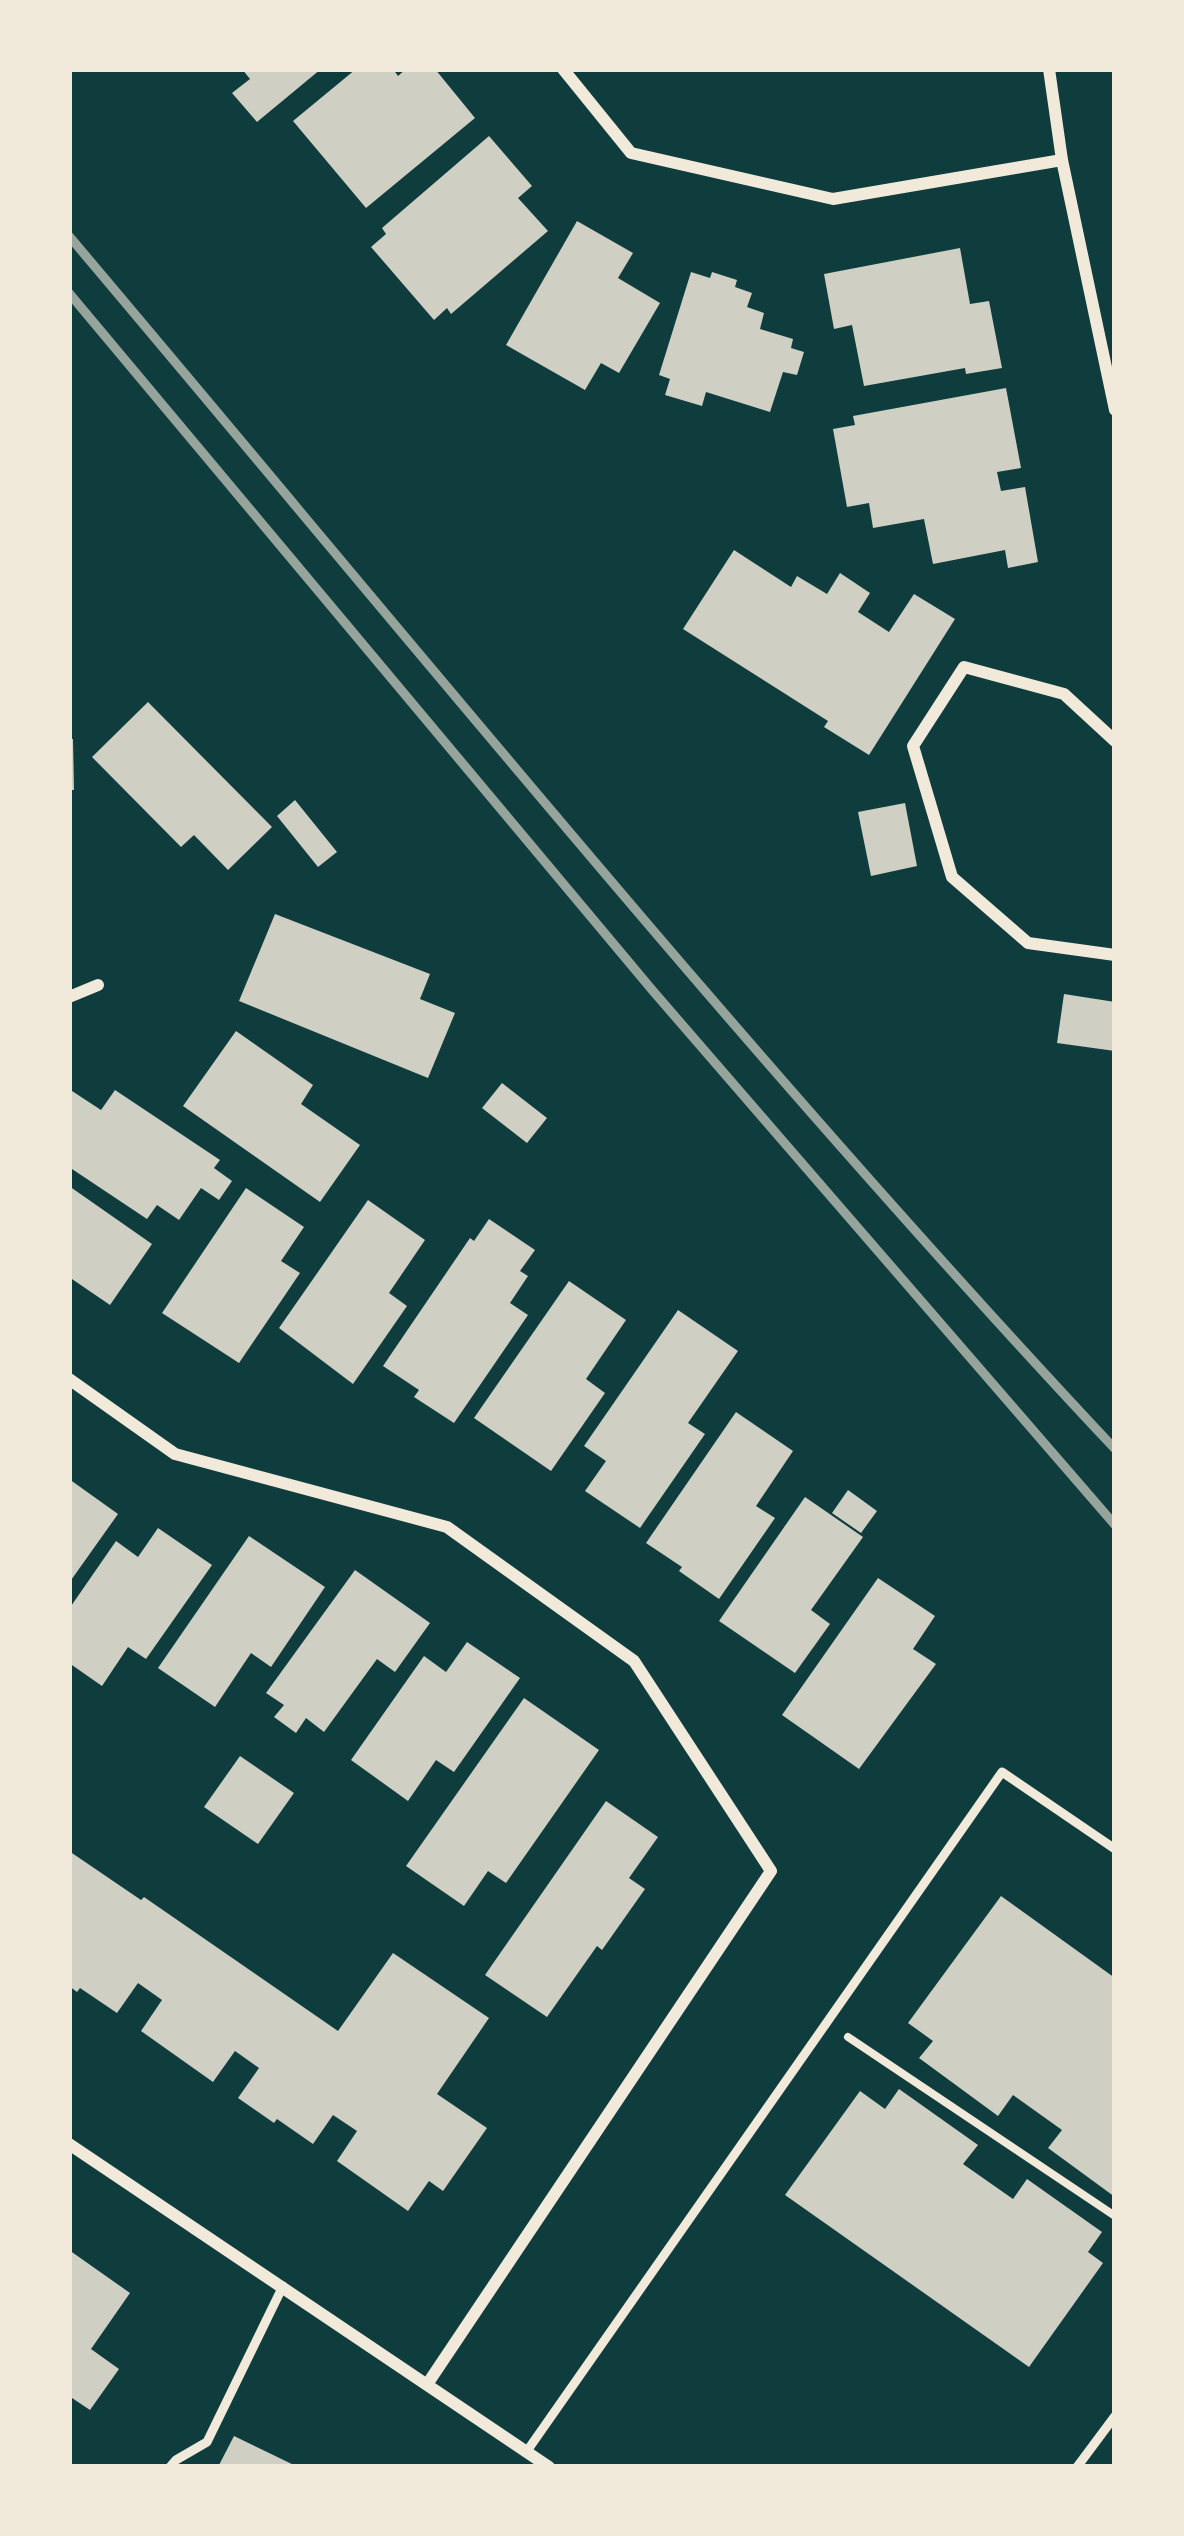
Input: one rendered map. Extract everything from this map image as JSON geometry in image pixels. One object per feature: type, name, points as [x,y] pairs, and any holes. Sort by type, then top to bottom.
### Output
[{"type":"street","points":[[562,69],[631,153],[833,200],[1062,160]]},
{"type":"street","points":[[1049,69],[1062,160],[1115,410]]},
{"type":"street","points":[[1115,740],[1064,694],[964,667],[914,746],[952,877],[1028,943],[1115,955]]},
{"type":"street","points":[[69,997],[98,985]]},
{"type":"street","points":[[69,1379],[175,1454],[447,1527],[634,1661],[770,1871],[428,2383]]},
{"type":"street","points":[[69,2144],[549,2467]]},
{"type":"lane","points":[[527,2451],[1002,1772],[1115,1849]]},
{"type":"lane","points":[[170,2467],[207,2442],[283,2286]]},
{"type":"lane","points":[[1077,2467],[1115,2416]]},
{"type":"path","points":[[826,2023],[1115,2216]]},
{"type":"building","points":[[242,69],[321,69],[257,122],[232,93],[250,79]]},
{"type":"building","points":[[356,69],[393,69],[398,76],[406,69],[435,69],[475,118],[366,208],[293,121]]},
{"type":"building","points":[[489,136],[532,186],[518,198],[548,231],[451,314],[447,308],[434,320],[371,247],[386,234],[382,228]]},
{"type":"building","points":[[577,221],[633,253],[618,278],[660,303],[619,373],[601,363],[585,390],[506,345]]},
{"type":"building","points":[[960,248],[970,304],[989,301],[1002,368],[966,374],[965,368],[864,386],[852,325],[834,329],[824,274]]},
{"type":"building","points":[[691,272],[737,280],[735,287],[752,293],[747,307],[764,313],[760,329],[793,339],[791,348],[804,352],[797,375],[783,372],[770,412],[706,392],[702,406],[665,395],[670,379],[659,375]]},
{"type":"building","points":[[1006,388],[1021,468],[997,472],[1001,491],[1025,487],[1038,562],[1008,568],[1005,550],[933,564],[924,519],[873,528],[869,503],[847,507],[833,429],[855,425],[853,416]]},
{"type":"building","points":[[734,550],[791,587],[797,576],[827,594],[840,573],[870,593],[858,612],[889,632],[914,594],[955,619],[869,755],[824,727],[828,721],[683,629]]},
{"type":"building","points":[[148,702],[272,827],[228,870],[194,835],[181,847],[92,757]]},
{"type":"building","points":[[69,739],[73,739],[74,790],[69,790]]},
{"type":"building","points":[[295,800],[337,852],[318,867],[277,816]]},
{"type":"building","points":[[905,803],[917,866],[871,876],[858,812]]},
{"type":"building","points":[[275,914],[430,974],[420,999],[455,1013],[428,1078],[239,1001]]},
{"type":"building","points":[[1064,994],[1115,1002],[1115,1051],[1057,1043]]},
{"type":"building","points":[[236,1031],[313,1085],[301,1104],[360,1145],[320,1202],[183,1106]]},
{"type":"building","points":[[502,1083],[547,1118],[527,1143],[482,1108]]},
{"type":"building","points":[[69,1089],[101,1110],[115,1090],[220,1160],[214,1168],[232,1181],[219,1200],[201,1188],[179,1220],[157,1205],[147,1219],[69,1167]]},
{"type":"building","points":[[69,1186],[152,1244],[110,1305],[69,1277]]},
{"type":"building","points":[[246,1188],[304,1227],[281,1261],[300,1273],[239,1363],[162,1313]]},
{"type":"building","points":[[368,1200],[425,1240],[389,1293],[407,1306],[353,1384],[279,1328]]},
{"type":"building","points":[[489,1219],[535,1250],[520,1271],[528,1276],[510,1303],[528,1315],[454,1423],[414,1397],[419,1390],[383,1366],[470,1238],[474,1241]]},
{"type":"building","points":[[569,1281],[626,1320],[586,1379],[605,1393],[551,1471],[474,1418]]},
{"type":"building","points":[[678,1310],[738,1351],[688,1423],[705,1434],[640,1528],[585,1491],[606,1461],[584,1446]]},
{"type":"building","points":[[736,1412],[793,1451],[756,1506],[775,1518],[719,1599],[646,1543]]},
{"type":"building","points":[[69,1479],[118,1514],[69,1583]]},
{"type":"building","points":[[848,1490],[877,1511],[861,1533],[832,1513]]},
{"type":"building","points":[[805,1497],[863,1537],[811,1610],[830,1624],[795,1673],[719,1621]]},
{"type":"building","points":[[158,1528],[212,1565],[146,1659],[128,1647],[102,1686],[69,1663],[69,1609],[116,1541],[138,1557]]},
{"type":"building","points":[[249,1536],[325,1587],[271,1667],[251,1653],[215,1707],[158,1668]]},
{"type":"building","points":[[355,1570],[430,1623],[395,1672],[377,1659],[324,1732],[306,1718],[296,1733],[274,1717],[284,1705],[266,1693]]},
{"type":"building","points":[[878,1578],[935,1616],[913,1649],[936,1664],[859,1769],[782,1715]]},
{"type":"building","points":[[467,1642],[520,1678],[454,1772],[436,1760],[408,1801],[351,1760],[424,1656],[446,1672]]},
{"type":"building","points":[[524,1698],[599,1750],[506,1883],[488,1871],[464,1906],[406,1866]]},
{"type":"building","points":[[240,1756],[294,1793],[258,1844],[204,1807]]},
{"type":"building","points":[[606,1801],[658,1837],[629,1878],[645,1889],[547,2017],[485,1975]]},
{"type":"building","points":[[69,1851],[338,2031],[393,1953],[489,2018],[437,2094],[487,2128],[443,2191],[429,2181],[408,2211],[337,2161],[357,2131],[333,2115],[313,2144],[277,2119],[274,2123],[238,2098],[259,2068],[235,2051],[213,2082],[141,2031],[162,2000],[138,1983],[117,2013],[80,1988],[77,1992],[69,1986]]},
{"type":"building","points":[[1001,1896],[1115,1978],[1115,2197],[1048,2148],[1062,2130],[1013,2095],[998,2116],[919,2058],[933,2041],[908,2023]]},
{"type":"building","points":[[899,2089],[978,2145],[963,2164],[1013,2199],[1027,2179],[1102,2232],[1088,2252],[1103,2263],[1029,2367],[785,2195],[860,2091],[885,2109]]},
{"type":"building","points":[[69,2250],[130,2293],[91,2349],[119,2369],[90,2410],[69,2396]]},
{"type":"building","points":[[234,2436],[298,2467],[218,2467]]},
{"type":"railway","points":[[69,236],[714,1002],[1115,1449]]},
{"type":"railway","points":[[69,293],[653,991],[1115,1525]]}]
